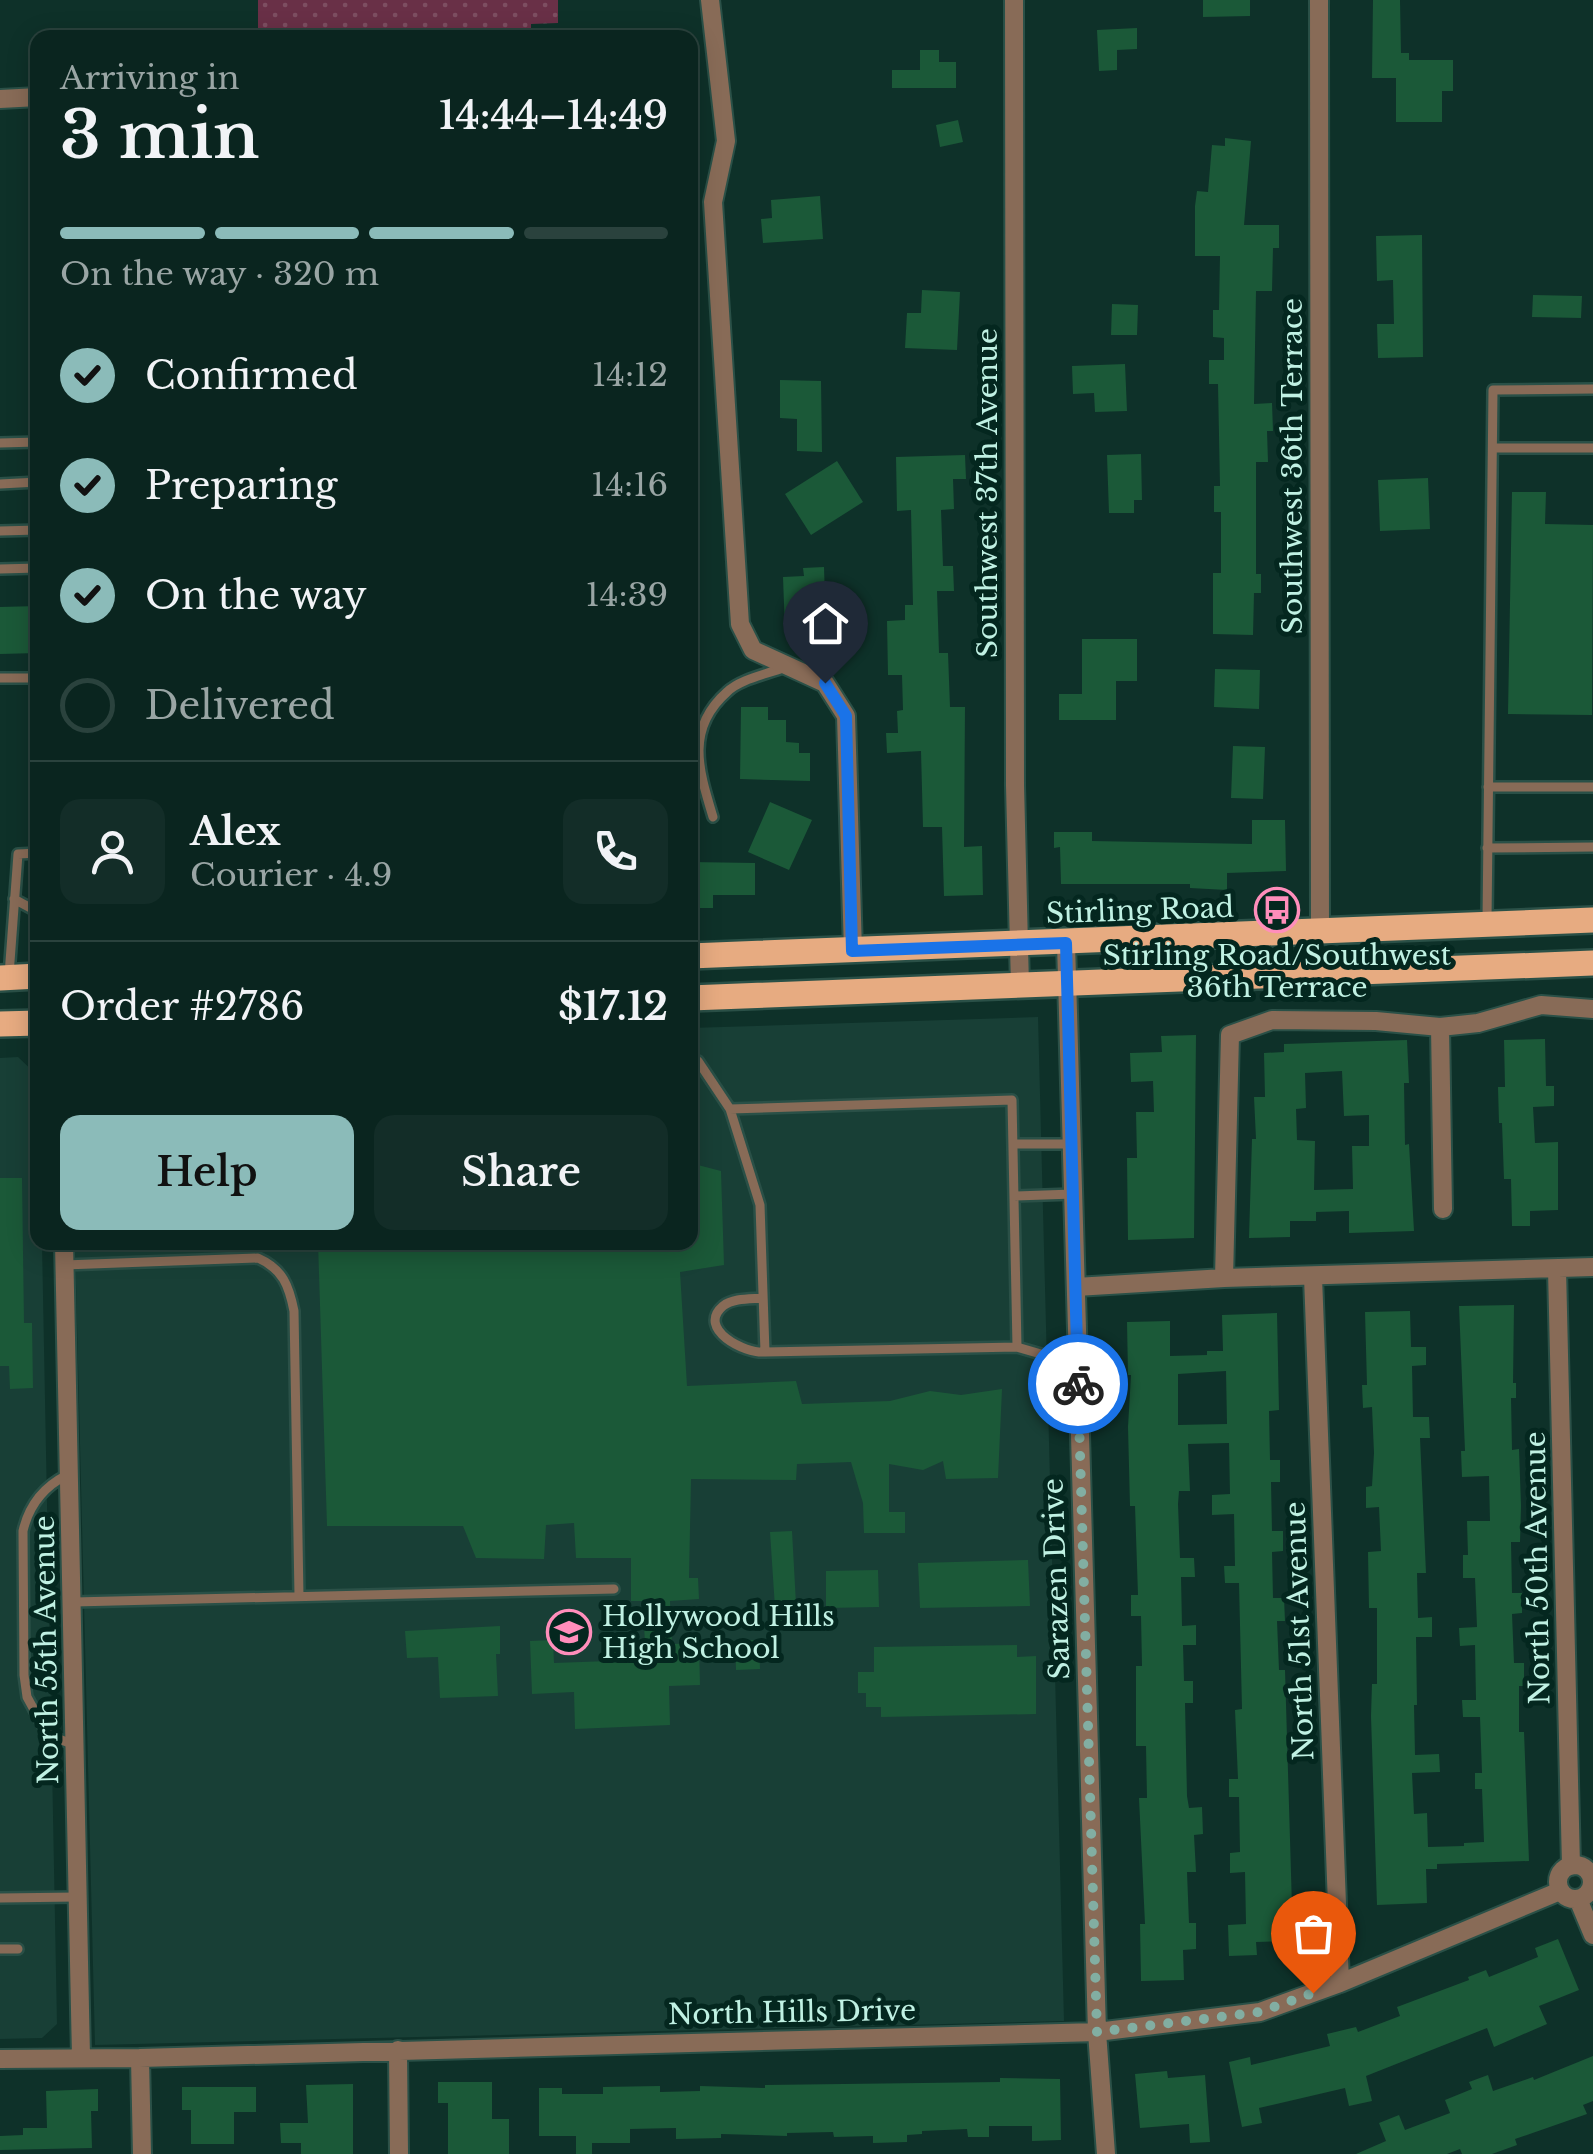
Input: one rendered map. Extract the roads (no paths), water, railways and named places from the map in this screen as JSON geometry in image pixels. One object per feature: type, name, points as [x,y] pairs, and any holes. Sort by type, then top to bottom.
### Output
[{"type":"main road","name":"Stirling Road","points":[[698,956],[1593,920]]},
{"type":"main road","points":[[698,998],[1593,964]]},
{"type":"main road","points":[[4,978],[30,976]]},
{"type":"main road","points":[[0,1024],[30,1023]]},
{"type":"street","points":[[710,0],[726,141],[714,202],[740,624],[753,650],[825,683],[846,716],[852,951]]},
{"type":"street","name":"Southwest 37th Avenue","points":[[1014,0],[1020,986]]},
{"type":"street","name":"Southwest 36th Terrace","points":[[1319,0],[1320,932]]},
{"type":"street","points":[[0,98],[30,97]]},
{"type":"street","name":"Sarazen Drive","points":[[1066,943],[1097,2032],[1106,2154]]},
{"type":"street","points":[[1224,1278],[1230,1035],[1272,1020],[1376,1021],[1440,1027],[1478,1023],[1541,1005],[1593,1010]]},
{"type":"street","points":[[1440,1027],[1444,1209]]},
{"type":"street","name":"North 55th Avenue","points":[[64,1250],[81,2057]]},
{"type":"street","points":[[1076,1287],[1224,1278],[1593,1268]]},
{"type":"street","name":"North 50th Avenue","points":[[1557,1269],[1571,1866]]},
{"type":"street","name":"North 51st Avenue","points":[[1313,1278],[1340,1984]]},
{"type":"street","points":[[1569,1895],[1587,1894],[1592,1879],[1586,1870],[1571,1866],[1559,1876],[1569,1895],[1593,1935]]},
{"type":"street","name":"North Hills Drive","points":[[0,2059],[1097,2032],[1260,2012],[1569,1895]]},
{"type":"street","points":[[398,2050],[399,2154]]},
{"type":"street","points":[[140,2058],[142,2154]]},
{"type":"lane","points":[[1487,924],[1494,390],[1593,389]]},
{"type":"lane","points":[[0,443],[30,442]]},
{"type":"lane","points":[[1494,448],[1593,448]]},
{"type":"lane","points":[[0,484],[30,482]]},
{"type":"lane","points":[[0,531],[30,530]]},
{"type":"lane","points":[[0,569],[30,568]]},
{"type":"lane","points":[[712,817],[698,764],[701,726],[728,690],[788,666]]},
{"type":"lane","points":[[0,678],[30,678]]},
{"type":"lane","points":[[1488,787],[1593,787]]},
{"type":"lane","points":[[1486,848],[1593,847]]},
{"type":"lane","points":[[4,978],[18,854],[30,853]]},
{"type":"lane","points":[[14,898],[30,907]]},
{"type":"lane","points":[[698,1061],[730,1109],[760,1205],[765,1352]]},
{"type":"lane","points":[[730,1109],[1012,1100],[1018,1346]]},
{"type":"lane","points":[[1013,1144],[1072,1144]]},
{"type":"lane","points":[[1014,1196],[1073,1194]]},
{"type":"lane","points":[[64,1264],[258,1258],[284,1278],[290,1287],[294,1311],[299,1596]]},
{"type":"lane","points":[[762,1298],[725,1304],[719,1311],[717,1324],[722,1335],[742,1350],[1018,1346],[1058,1359],[1078,1359]]},
{"type":"lane","points":[[70,1474],[44,1489],[25,1521],[24,1675],[27,1697],[48,1735],[75,1745]]},
{"type":"lane","points":[[74,1602],[614,1589]]},
{"type":"lane","points":[[0,1898],[78,1897]]},
{"type":"lane","points":[[0,1950],[18,1949]]},
{"type":"place","name":"Stirling Road/Southwest 36th Terrace","points":[[1277,910]]},
{"type":"place","name":"Hollywood Hills High School","points":[[569,1632]]}]
